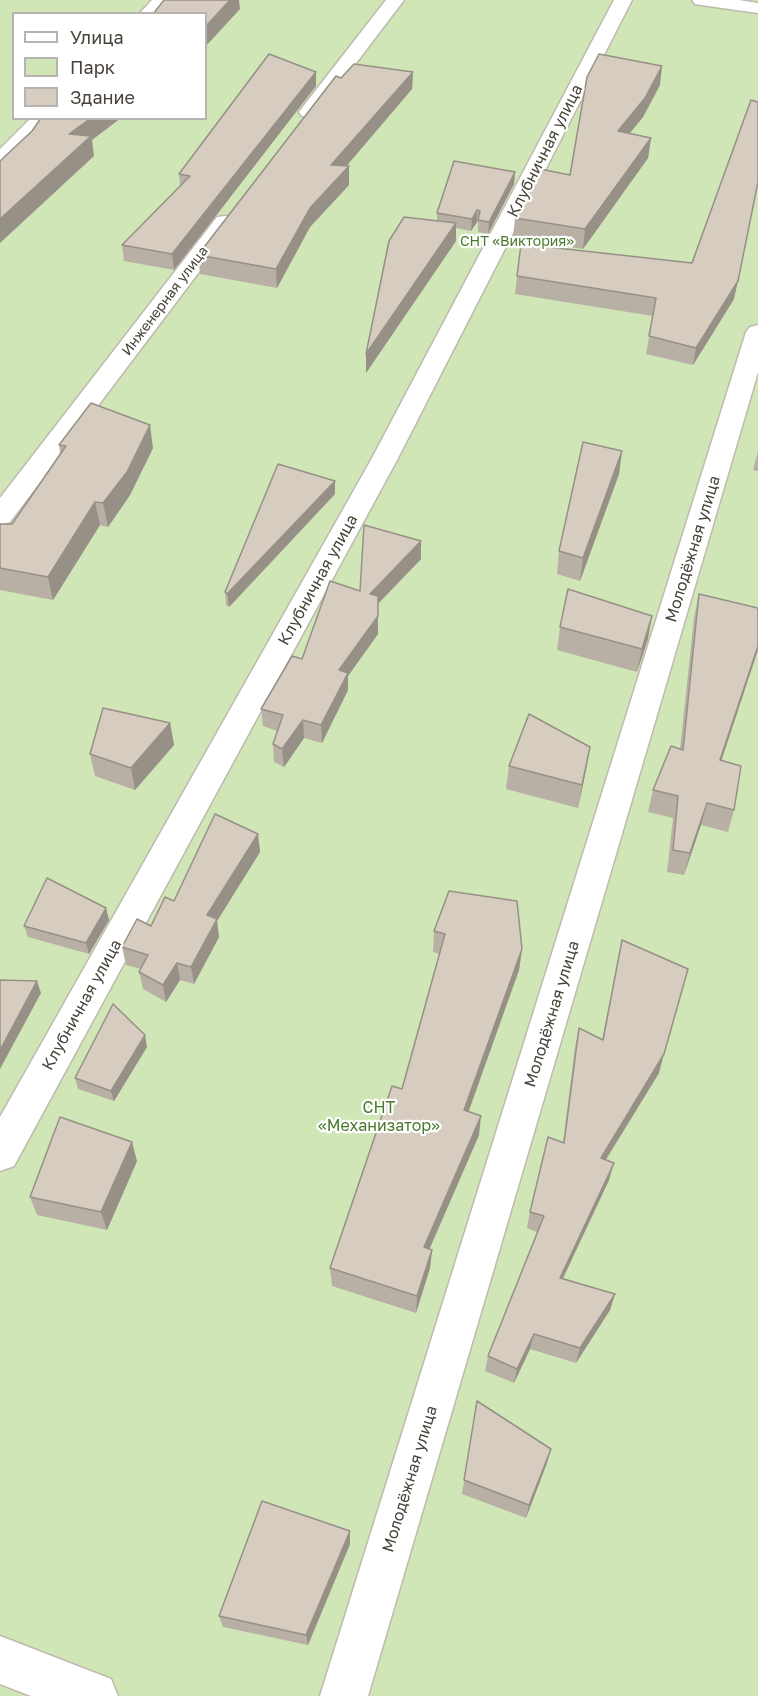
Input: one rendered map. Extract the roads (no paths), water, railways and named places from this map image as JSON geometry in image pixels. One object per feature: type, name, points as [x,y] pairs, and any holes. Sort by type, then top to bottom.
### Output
[{"type":"street","points":[[150,12],[162,0]]},
{"type":"street","points":[[294,132],[395,0]]},
{"type":"street","name":"Клубничная улица","points":[[0,1154],[384,460],[623,0]]},
{"type":"street","points":[[701,0],[758,8]]},
{"type":"street","points":[[0,161],[41,120]]},
{"type":"street","name":"Инженерная улица","points":[[0,516],[236,207]]},
{"type":"street","name":"Молодёжная улица","points":[[344,1696],[758,332]]},
{"type":"street","points":[[0,1660],[94,1696]]},
{"type":"park label","name":"СНТ «Виктория»","points":[[517,242]]},
{"type":"park label","name":"СНТ «Механизатор»","points":[[379,1117]]}]
